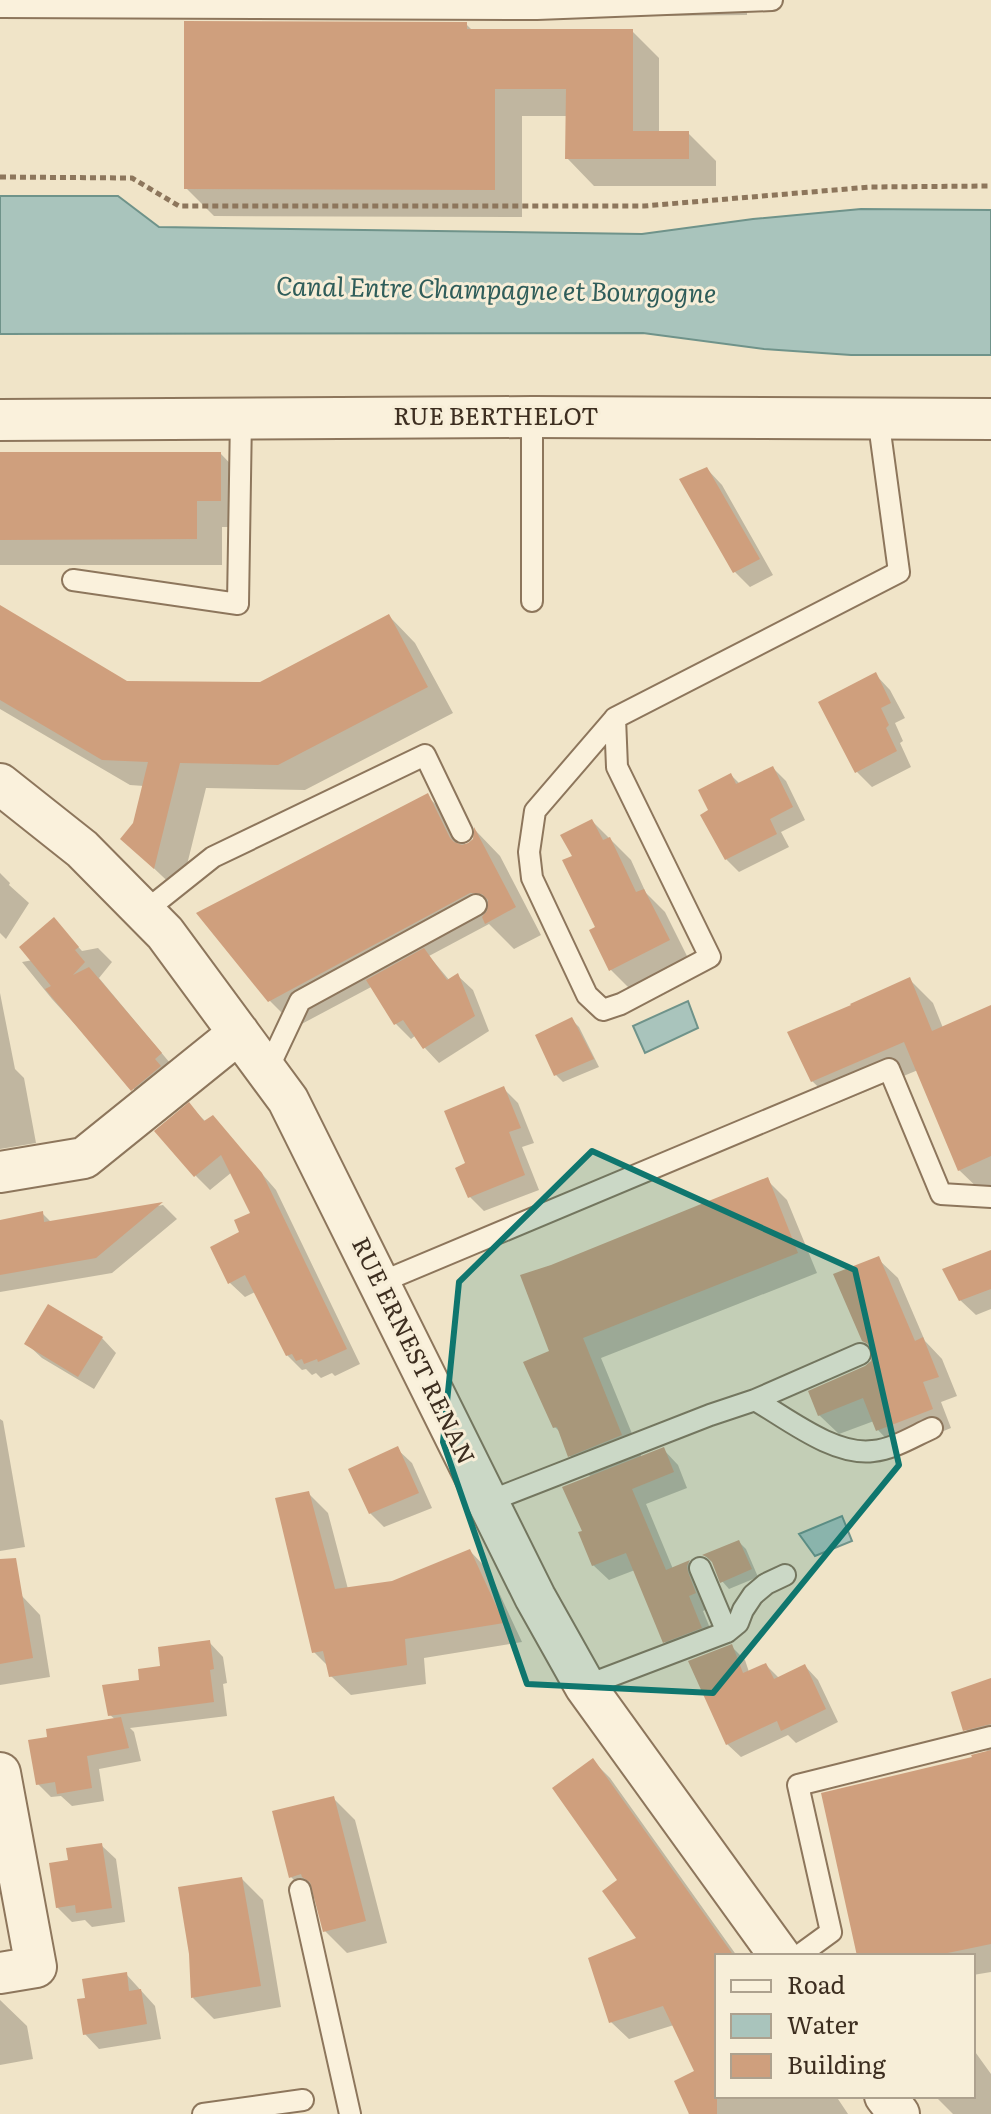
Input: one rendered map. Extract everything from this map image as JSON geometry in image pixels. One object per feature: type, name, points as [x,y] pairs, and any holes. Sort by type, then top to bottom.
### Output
[{"type":"street","name":"RUE BERTHELOT","points":[[0,420],[241,417],[991,419]]},
{"type":"street","name":"RUE ERNEST RENAN","points":[[0,784],[82,849],[165,933],[288,1100],[487,1502],[585,1686],[779,1954]]},
{"type":"street","points":[[0,1172],[84,1158],[239,1033]]},
{"type":"street","points":[[0,1773],[36,1967],[0,1973]]},
{"type":"street","points":[[887,2098],[899,2114]]},
{"type":"lane","points":[[0,7],[537,9],[772,0]]},
{"type":"lane","points":[[73,580],[238,604],[241,417]]},
{"type":"lane","points":[[532,417],[532,601]]},
{"type":"lane","points":[[615,718],[617,767],[710,957],[621,1004],[603,1010],[587,995],[532,878],[529,852],[535,811],[615,718],[899,572],[878,417]]},
{"type":"lane","points":[[144,912],[213,857],[425,755],[462,832]]},
{"type":"lane","points":[[267,1071],[300,1001],[476,905]]},
{"type":"lane","points":[[379,1283],[889,1069],[941,1194],[991,1197]]},
{"type":"lane","points":[[487,1502],[755,1400],[860,1354]]},
{"type":"lane","points":[[755,1400],[818,1437],[848,1450],[874,1451],[932,1428]]},
{"type":"lane","points":[[700,1568],[727,1632]]},
{"type":"lane","points":[[585,1686],[727,1632],[738,1623],[753,1595],[766,1584],[785,1575]]},
{"type":"lane","points":[[801,1954],[831,1932],[798,1785],[991,1737]]},
{"type":"lane","points":[[300,1890],[350,2114]]},
{"type":"lane","points":[[203,2114],[303,2100]]},
{"type":"path","points":[[0,177],[132,178],[179,206],[644,206],[870,187],[991,186]]},
{"type":"highlighted area","points":[[592,1151],[855,1270],[899,1465],[713,1693],[527,1684],[443,1442],[459,1282]]},
{"type":"water","name":"Canal Entre Champagne et Bourgogne","points":[[0,196],[118,196],[159,227],[642,234],[861,209],[991,210],[991,355],[851,355],[764,349],[643,333],[0,334]]},
{"type":"water","points":[[688,1001],[698,1028],[645,1053],[633,1026]]},
{"type":"water","points":[[842,1516],[852,1541],[815,1556],[799,1534]]},
{"type":"building","points":[[184,21],[467,22],[467,29],[633,29],[633,131],[689,131],[689,159],[565,159],[566,89],[495,89],[495,190],[184,189]]},
{"type":"building","points":[[0,452],[221,452],[221,501],[197,501],[197,539],[0,540]]},
{"type":"building","points":[[707,467],[760,559],[733,573],[679,479]]},
{"type":"building","points":[[0,605],[127,681],[260,682],[389,614],[428,687],[278,765],[180,763],[154,869],[120,839],[133,823],[148,762],[102,760],[0,700]]},
{"type":"building","points":[[876,672],[891,703],[881,708],[897,751],[855,773],[818,702]]},
{"type":"building","points":[[773,766],[793,807],[770,819],[777,834],[725,860],[700,815],[708,810],[698,790],[731,773],[736,784]]},
{"type":"building","points":[[428,793],[454,842],[462,845],[468,843],[473,839],[474,827],[516,907],[485,924],[482,917],[487,911],[488,900],[482,894],[470,893],[268,1002],[196,913]]},
{"type":"building","points":[[592,819],[603,840],[610,837],[636,892],[644,889],[670,940],[609,971],[589,930],[595,927],[562,860],[572,856],[560,835]]},
{"type":"building","points":[[54,917],[79,947],[75,950],[85,962],[73,975],[89,967],[162,1053],[155,1059],[161,1066],[131,1091],[45,989],[51,986],[19,947]]},
{"type":"building","points":[[424,948],[447,980],[458,973],[475,1016],[423,1049],[403,1020],[394,1025],[366,980]]},
{"type":"building","points":[[910,977],[932,1031],[991,1005],[991,1156],[958,1171],[904,1042],[811,1082],[787,1032]]},
{"type":"building","points":[[572,1017],[594,1059],[554,1076],[535,1035]]},
{"type":"building","points":[[504,1086],[521,1128],[509,1132],[525,1175],[468,1198],[455,1168],[465,1163],[444,1111]]},
{"type":"building","points":[[189,1102],[204,1121],[213,1115],[262,1173],[347,1349],[318,1362],[317,1359],[304,1364],[302,1359],[296,1361],[292,1354],[286,1356],[245,1275],[228,1284],[210,1247],[239,1232],[234,1220],[250,1213],[221,1155],[194,1177],[154,1131]]},
{"type":"building","points":[[768,1177],[798,1253],[583,1338],[622,1435],[568,1457],[557,1427],[553,1428],[523,1362],[549,1351],[520,1275]]},
{"type":"building","points":[[163,1202],[96,1258],[0,1275],[0,1220],[43,1211],[44,1222]]},
{"type":"building","points":[[991,1250],[991,1289],[959,1301],[942,1269]]},
{"type":"building","points":[[879,1256],[915,1341],[923,1337],[939,1377],[923,1382],[933,1409],[876,1431],[863,1398],[818,1416],[808,1391],[871,1361],[872,1350],[862,1341],[833,1274]]},
{"type":"building","points":[[48,1304],[103,1337],[78,1377],[24,1344]]},
{"type":"building","points":[[398,1446],[419,1493],[369,1514],[348,1469]]},
{"type":"building","points":[[664,1447],[674,1472],[632,1489],[666,1570],[690,1560],[688,1572],[696,1593],[689,1596],[702,1628],[663,1643],[626,1553],[592,1566],[578,1532],[582,1531],[562,1487]]},
{"type":"building","points":[[309,1491],[335,1589],[392,1581],[470,1549],[504,1623],[405,1639],[407,1665],[329,1677],[323,1651],[312,1653],[275,1498]]},
{"type":"building","points":[[739,1540],[752,1569],[720,1583],[712,1562],[702,1555]]},
{"type":"building","points":[[16,1558],[33,1658],[0,1664],[0,1559]]},
{"type":"building","points":[[210,1640],[214,1702],[108,1716],[102,1685],[139,1680],[138,1669],[160,1666],[158,1647]]},
{"type":"building","points":[[732,1644],[743,1673],[766,1663],[774,1679],[805,1664],[826,1709],[781,1731],[777,1721],[726,1745],[688,1661]]},
{"type":"building","points":[[991,1678],[991,1724],[963,1731],[951,1692]]},
{"type":"building","points":[[121,1717],[129,1748],[87,1756],[92,1788],[57,1794],[55,1782],[36,1785],[28,1740],[47,1737],[46,1729]]},
{"type":"building","points":[[991,1750],[991,1944],[943,1954],[857,1954],[821,1793]]},
{"type":"building","points":[[593,1758],[733,1954],[715,1954],[717,2114],[689,2114],[674,2081],[694,2071],[663,2006],[609,2023],[588,1958],[636,1938],[602,1891],[617,1880],[552,1788]]},
{"type":"building","points":[[334,1796],[366,1921],[323,1932],[310,1882],[301,1874],[289,1878],[272,1811]]},
{"type":"building","points":[[102,1843],[112,1908],[76,1913],[75,1905],[56,1908],[49,1863],[68,1860],[66,1848]]},
{"type":"building","points":[[242,1877],[261,1986],[191,1998],[189,1954],[178,1887]]},
{"type":"building","points":[[127,1972],[129,1991],[141,1989],[147,2024],[83,2035],[77,1999],[85,1998],[82,1979]]}]
